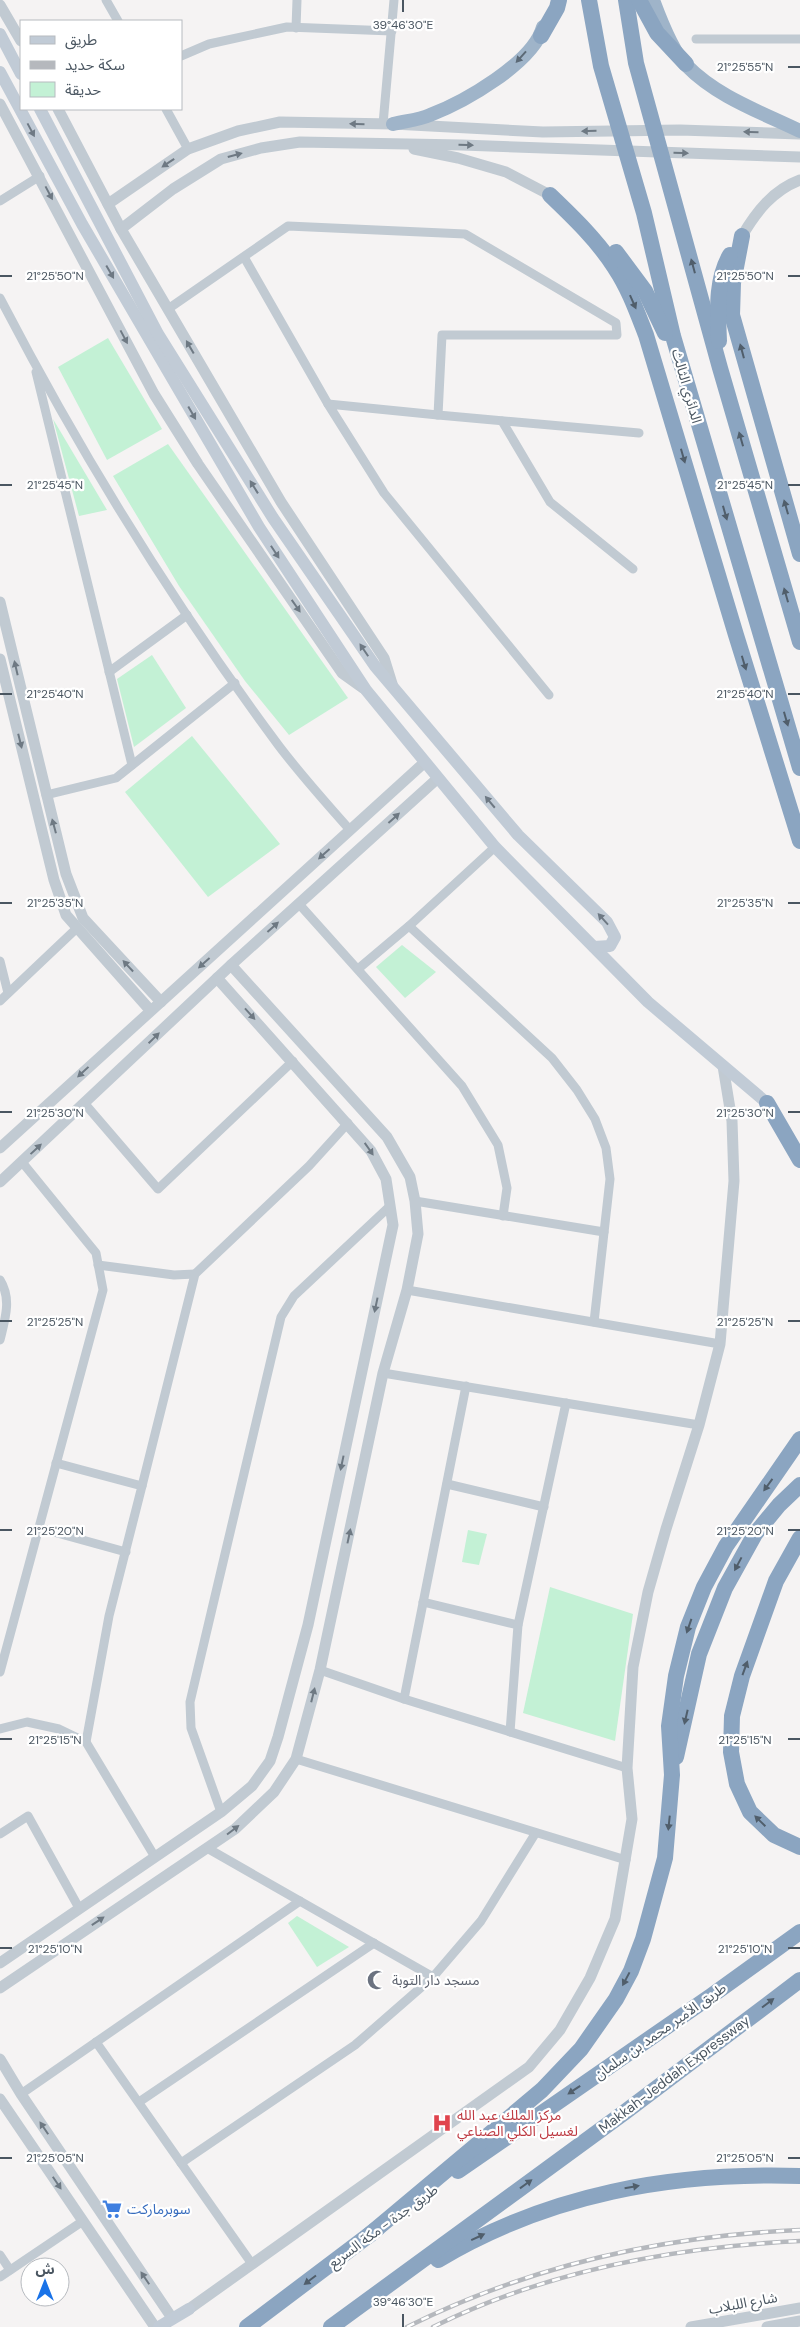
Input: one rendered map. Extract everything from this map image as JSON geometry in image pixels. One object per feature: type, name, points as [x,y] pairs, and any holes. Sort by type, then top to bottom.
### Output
[{"type":"highway","points":[[541,36],[551,0]]},
{"type":"highway","points":[[388,124],[429,116],[477,94],[515,64],[541,36],[557,8],[559,0]]},
{"type":"highway","name":"الدائري الثالث","points":[[589,0],[601,66],[644,213],[681,366],[800,768]]},
{"type":"highway","points":[[626,0],[636,63],[720,368],[800,642]]},
{"type":"highway","points":[[639,0],[657,33],[686,64],[722,94],[800,132]]},
{"type":"highway","points":[[653,0],[662,25],[686,64]]},
{"type":"highway","points":[[550,195],[585,220],[620,256],[645,291],[681,366]]},
{"type":"highway","points":[[550,195],[579,224],[615,266],[633,300],[646,335],[800,841]]},
{"type":"highway","points":[[720,368],[718,294],[726,262],[742,236]]},
{"type":"highway","points":[[742,236],[733,283],[732,315],[800,554]]},
{"type":"highway","points":[[733,542],[736,635]]},
{"type":"highway","points":[[767,1103],[800,1160]]},
{"type":"highway","points":[[672,1774],[669,1726],[676,1676],[688,1627],[704,1587],[726,1546],[799,1440]]},
{"type":"highway","points":[[368,2236],[542,2090],[580,2049],[616,1999],[631,1971],[643,1939],[655,1897],[664,1858],[672,1774],[699,1654],[725,1588],[755,1534],[779,1505],[800,1485]]},
{"type":"highway","points":[[800,1538],[776,1581],[742,1676],[732,1716],[731,1752],[737,1784],[750,1812],[774,1835],[800,1848]]},
{"type":"highway","name":"طريق الأمير محمد بن سلمان","points":[[520,2128],[800,1932]]},
{"type":"highway","name":"Makkah-Jeddah Expressway","points":[[332,2327],[625,2112],[800,1980]]},
{"type":"highway","name":"طريق جدة - مكة السريع","points":[[247,2327],[368,2236],[520,2128]]},
{"type":"highway","points":[[332,2327],[471,2240],[536,2212],[604,2192],[648,2184],[723,2177],[800,2176]]},
{"type":"main road","points":[[0,34],[20,72]]},
{"type":"main road","points":[[0,72],[20,109]]},
{"type":"main road","points":[[20,110],[82,224],[254,518],[366,690],[495,847],[648,1002],[767,1103]]},
{"type":"main road","points":[[41,110],[158,334],[273,518],[375,666],[518,835],[607,922],[616,937],[610,946],[594,947]]},
{"type":"main road","points":[[157,2327],[189,2309]]},
{"type":"street","points":[[106,0],[117,20]]},
{"type":"street","points":[[296,28],[297,0]]},
{"type":"street","points":[[388,124],[394,0]]},
{"type":"street","points":[[0,5],[20,39]]},
{"type":"street","points":[[182,56],[209,44],[287,28],[392,31]]},
{"type":"street","points":[[696,39],[800,39]]},
{"type":"street","points":[[0,104],[40,176],[154,394],[198,464],[342,673],[366,690]]},
{"type":"street","points":[[59,110],[121,229],[281,502],[384,658],[394,688]]},
{"type":"street","points":[[167,110],[188,149]]},
{"type":"street","points":[[108,204],[188,149],[238,131],[280,122],[388,124],[543,132],[680,130],[800,132]]},
{"type":"street","points":[[121,229],[173,189],[220,159],[261,148],[300,142],[800,157]]},
{"type":"street","points":[[380,143],[458,158],[506,172],[550,195]]},
{"type":"street","points":[[0,201],[40,176]]},
{"type":"street","points":[[742,236],[755,213],[774,195],[800,180]]},
{"type":"street","points":[[168,309],[288,226],[465,234],[616,323],[617,335],[442,335],[438,415]]},
{"type":"street","points":[[244,257],[328,404],[384,493],[549,695]]},
{"type":"street","points":[[0,298],[33,362],[116,504],[187,615],[280,747],[350,830]]},
{"type":"street","points":[[33,362],[132,765]]},
{"type":"street","points":[[328,404],[639,434]]},
{"type":"street","points":[[502,421],[550,502],[633,569]]},
{"type":"street","points":[[0,602],[66,874],[83,918],[161,1002]]},
{"type":"street","points":[[109,672],[187,615]]},
{"type":"street","points":[[0,659],[54,880],[66,915],[150,1010]]},
{"type":"street","points":[[46,795],[116,778],[235,683]]},
{"type":"street","points":[[0,1148],[425,762]]},
{"type":"street","points":[[0,1182],[230,965],[438,778]]},
{"type":"street","points":[[358,969],[409,926],[495,847]]},
{"type":"street","points":[[299,904],[462,1086],[498,1145],[507,1188],[502,1216]]},
{"type":"street","points":[[409,926],[552,1058],[595,1119],[606,1148],[610,1179],[594,1322]]},
{"type":"street","points":[[0,1001],[77,928]]},
{"type":"street","points":[[0,961],[8,993]]},
{"type":"street","points":[[0,1988],[235,1829],[274,1792],[296,1759],[320,1670],[383,1373],[407,1290],[418,1234],[415,1201],[410,1177],[387,1137],[230,965]]},
{"type":"street","points":[[0,1963],[221,1812],[252,1786],[270,1761],[308,1625],[393,1225],[386,1179],[371,1151],[293,1061],[217,978]]},
{"type":"street","points":[[84,1104],[158,1189],[293,1061]]},
{"type":"street","points":[[189,2309],[529,2066],[560,2030],[590,1978],[615,1919],[632,1819],[627,1768],[632,1667],[651,1583],[700,1425],[720,1344],[734,1181],[732,1121],[723,1066]]},
{"type":"street","points":[[86,1742],[109,1616],[195,1274],[309,1166],[348,1123]]},
{"type":"street","points":[[0,1672],[103,1290],[96,1253],[22,1162]]},
{"type":"street","points":[[415,1201],[604,1232]]},
{"type":"street","points":[[221,1812],[191,1728],[190,1702],[281,1317],[294,1296],[390,1206]]},
{"type":"street","points":[[98,1265],[174,1275],[195,1274]]},
{"type":"street","points":[[0,1280],[6,1289],[7,1312],[0,1340]]},
{"type":"street","points":[[407,1290],[720,1344]]},
{"type":"street","points":[[383,1373],[700,1425]]},
{"type":"street","points":[[404,1699],[466,1386]]},
{"type":"street","points":[[510,1732],[518,1625],[566,1403]]},
{"type":"street","points":[[56,1463],[142,1486]]},
{"type":"street","points":[[447,1484],[544,1507]]},
{"type":"street","points":[[39,1528],[126,1552]]},
{"type":"street","points":[[423,1602],[518,1625]]},
{"type":"street","points":[[320,1670],[404,1699],[627,1768]]},
{"type":"street","points":[[0,1729],[27,1722],[59,1729],[86,1742],[155,1856]]},
{"type":"street","points":[[296,1759],[535,1834],[626,1860]]},
{"type":"street","points":[[0,1834],[28,1816],[79,1908]]},
{"type":"street","points":[[181,2163],[355,2045],[433,1977],[481,1920],[535,1834]]},
{"type":"street","points":[[207,1848],[433,1977]]},
{"type":"street","points":[[21,2094],[300,1901]]},
{"type":"street","points":[[139,2102],[374,1943]]},
{"type":"street","points":[[96,2042],[252,2264]]},
{"type":"street","points":[[0,2059],[21,2094],[172,2318]]},
{"type":"street","points":[[0,2099],[157,2327]]},
{"type":"street","points":[[0,2277],[83,2221]]},
{"type":"street","points":[[0,2255],[10,2270]]},
{"type":"street","name":"شارع اللبلاب","points":[[691,2327],[800,2308]]},
{"type":"street","name":"شارع اللبلاب","points":[[767,2327],[793,2324]]},
{"type":"green space","points":[[108,338],[162,429],[107,460],[58,367]]},
{"type":"green space","points":[[53,419],[107,510],[79,516]]},
{"type":"green space","points":[[168,444],[348,698],[289,735],[245,681],[179,586],[113,476]]},
{"type":"green space","points":[[152,655],[186,708],[134,747],[117,679]]},
{"type":"green space","points":[[192,736],[280,844],[208,897],[125,792]]},
{"type":"green space","points":[[402,945],[436,972],[405,998],[376,967]]},
{"type":"green space","points":[[468,1530],[487,1534],[479,1565],[462,1562]]},
{"type":"green space","points":[[550,1587],[633,1614],[615,1741],[523,1713]]},
{"type":"green space","points":[[297,1916],[349,1947],[317,1967],[288,1923]]},
{"type":"railway","points":[[407,2327],[454,2305],[501,2287],[549,2271],[598,2258],[698,2239],[800,2230]]},
{"type":"railway","points":[[433,2327],[476,2307],[520,2291],[612,2265],[706,2249],[800,2241]]},
{"type":"place","name":"مسجد دار التوبة","points":[[377,1980]]},
{"type":"place","name":"مركز الملك عبد الله لغسيل الكلي الصناعي","points":[[442,2123]]},
{"type":"place","name":"سوبرماركت","points":[[112,2209]]}]
